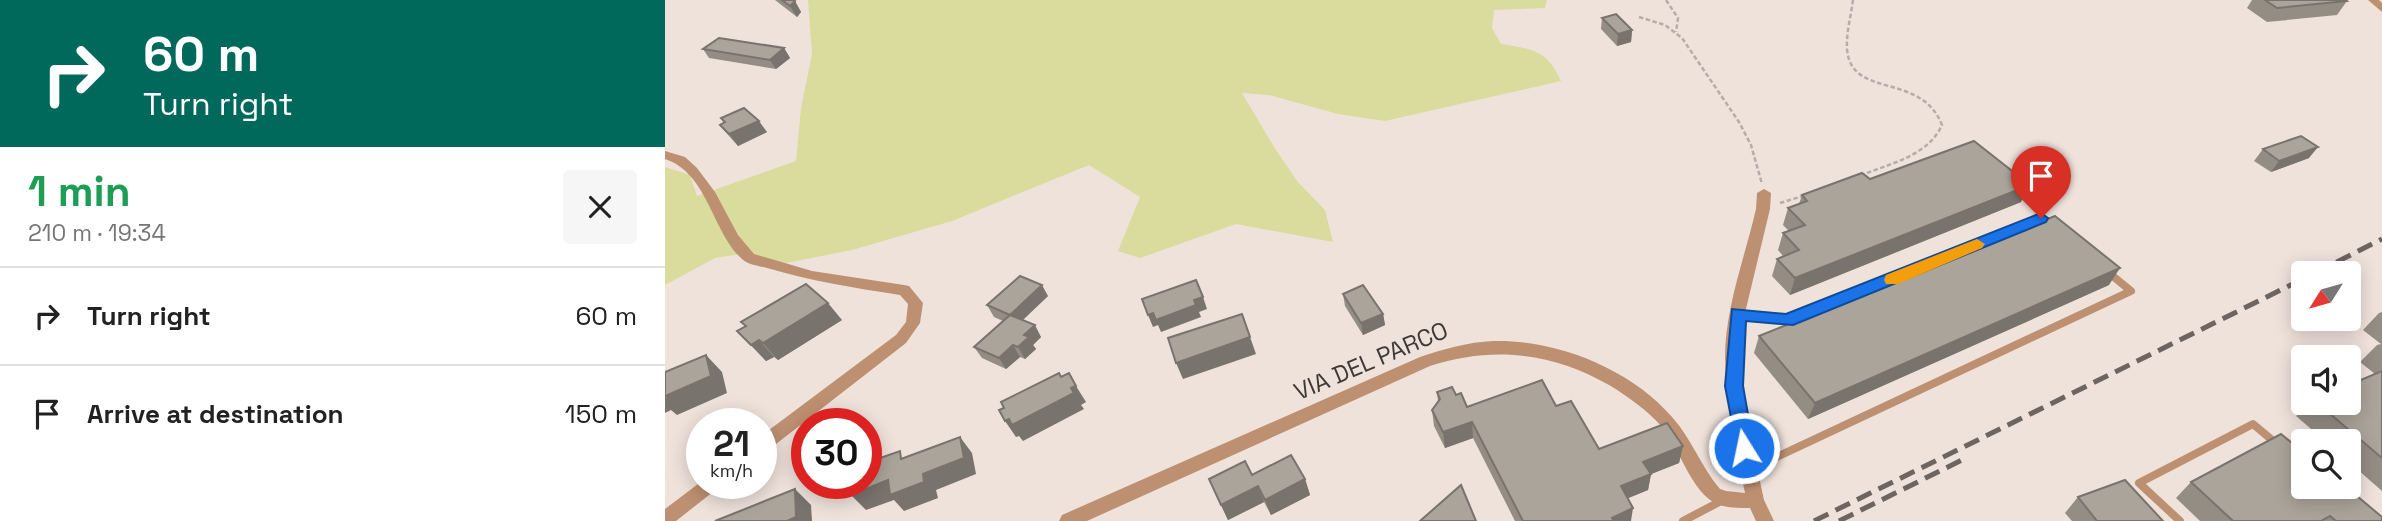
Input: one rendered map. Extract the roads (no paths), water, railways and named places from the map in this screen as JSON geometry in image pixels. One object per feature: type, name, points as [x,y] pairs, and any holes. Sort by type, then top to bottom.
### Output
[{"type":"street","points":[[2373,0],[2382,9]]},
{"type":"street","points":[[665,155],[681,160],[692,171],[710,195],[733,238],[749,258],[812,276],[904,290],[916,303],[912,323],[901,339],[777,434]]},
{"type":"street","points":[[1764,201],[1738,313],[1734,386],[1755,501],[1765,521]]},
{"type":"street","name":"VIA DEL PARCO","points":[[1068,521],[1425,360],[1455,350],[1496,345],[1559,354],[1632,391],[1668,422],[1707,486],[1724,499]]},
{"type":"street","points":[[665,519],[691,499]]},
{"type":"street","points":[[1724,499],[1755,501]]},
{"type":"lane","points":[[1738,313],[1787,321],[2041,218],[2061,234]]},
{"type":"lane","points":[[1749,470],[2131,291],[2101,267]]},
{"type":"lane","points":[[2180,521],[2139,483],[2253,424],[2283,449]]},
{"type":"lane","points":[[1683,521],[1724,499]]},
{"type":"railway","points":[[2339,261],[2382,239]]},
{"type":"railway","points":[[1814,521],[2291,285]]},
{"type":"railway","points":[[1839,521],[1962,460]]}]
